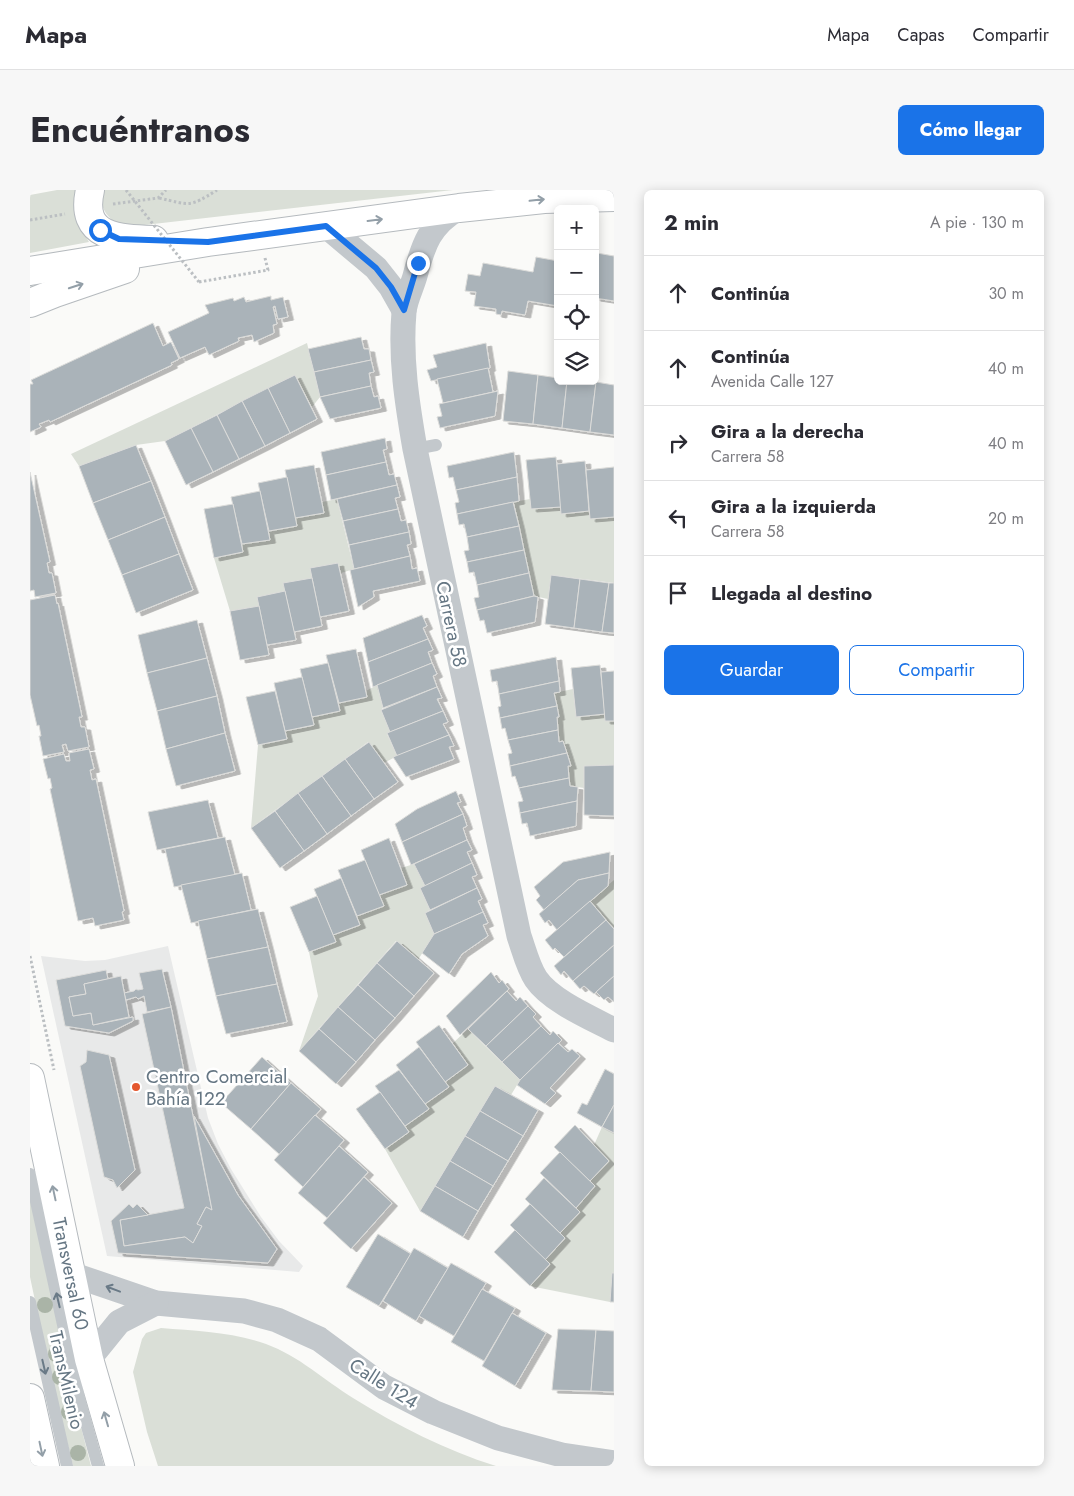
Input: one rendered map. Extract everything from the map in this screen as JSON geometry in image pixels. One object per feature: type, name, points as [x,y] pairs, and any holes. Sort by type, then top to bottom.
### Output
[{"type":"main road","points":[[90,190],[88,200],[90,216],[100,230],[109,235],[119,239],[133,240],[208,242]]},
{"type":"main road","points":[[30,271],[208,242],[459,208],[544,199],[614,197]]},
{"type":"main road","points":[[30,303],[208,242]]},
{"type":"main road","name":"Transversal 60","points":[[30,1078],[89,1359],[120,1466]]},
{"type":"main road","points":[[30,1398],[44,1466]]},
{"type":"street","name":"Carrera 58","points":[[459,208],[435,226],[426,240],[404,310],[404,386],[425,447],[519,936],[525,955],[536,980],[558,1000],[614,1030]]},
{"type":"street","name":"Carrera 58","points":[[326,226],[376,268],[391,287],[404,310]]},
{"type":"street","name":"Calle 124","points":[[71,1274],[156,1303],[244,1310],[277,1320],[319,1340],[384,1387],[433,1412],[498,1438],[562,1455],[614,1463]]},
{"type":"street","points":[[89,1359],[119,1322],[156,1303]]},
{"type":"lane","name":"TransMilenio","points":[[30,1174],[79,1398],[98,1466]]},
{"type":"lane","name":"TransMilenio","points":[[30,1302],[67,1466]]},
{"type":"path","points":[[126,190],[199,282],[268,270],[265,257]]},
{"type":"path","points":[[158,198],[166,190]]},
{"type":"path","points":[[113,203],[158,198],[190,204],[217,190]]},
{"type":"path","points":[[30,220],[67,214]]},
{"type":"path","points":[[30,956],[46,1032]]},
{"type":"shaded area","points":[[57,190],[77,190],[74,201],[75,218],[89,242],[30,253],[30,195]]},
{"type":"shaded area","points":[[104,190],[453,190],[127,227],[115,222],[106,213],[102,202]]},
{"type":"shaded area","points":[[307,343],[320,397],[312,407],[295,375],[165,441],[136,445],[79,466],[71,454]]},
{"type":"shaded area","points":[[337,499],[354,569],[341,573],[338,563],[310,568],[312,578],[284,583],[285,591],[257,597],[259,606],[230,611],[214,558],[243,552],[242,544],[270,540],[269,531],[297,526],[295,518],[324,513],[322,502]]},
{"type":"shaded area","points":[[530,499],[531,509],[561,507],[561,514],[589,511],[590,519],[614,517],[614,583],[551,575],[548,599],[534,596],[514,502]]},
{"type":"shaded area","points":[[377,685],[383,708],[381,710],[390,732],[387,734],[397,756],[384,763],[368,742],[251,828],[258,745],[287,739],[285,731],[313,726],[312,717],[340,711],[339,703],[367,697],[366,691]]},
{"type":"shaded area","points":[[573,689],[576,717],[605,714],[605,721],[614,721],[614,765],[584,766],[584,788],[570,786],[568,766],[571,765],[563,741],[559,742],[557,717],[559,717],[554,693]]},
{"type":"shaded area","points":[[414,864],[425,886],[420,888],[430,910],[425,913],[434,934],[418,960],[396,941],[299,1051],[318,996],[309,952],[336,942],[333,935],[360,925],[357,916],[384,906],[379,895],[406,885],[401,868]]},
{"type":"shaded area","points":[[614,880],[614,929],[590,901]]},
{"type":"shaded area","name":"Centro Comercial Bahía 122","points":[[168,946],[208,1118],[218,1144],[261,1217],[279,1241],[303,1266],[299,1272],[107,1256],[41,956],[85,961],[105,960]]},
{"type":"shaded area","points":[[468,1029],[520,1080],[511,1095],[495,1086],[420,1211],[385,1149],[409,1132],[405,1126],[428,1109],[425,1104],[448,1087],[445,1082],[468,1065],[453,1043]]},
{"type":"shaded area","points":[[602,1127],[614,1133],[614,1273],[612,1273],[610,1302],[530,1286],[550,1265],[545,1260],[565,1239],[560,1233],[580,1212],[576,1208],[595,1186],[590,1181],[609,1161],[594,1145]]},
{"type":"shaded area","points":[[30,1198],[74,1400],[91,1466],[73,1466],[51,1376],[30,1277]]},
{"type":"shaded area","points":[[161,1328],[227,1334],[266,1344],[289,1355],[353,1398],[405,1428],[458,1453],[496,1466],[158,1466],[147,1432],[133,1372],[142,1339],[146,1333]]},
{"type":"building","points":[[599,253],[614,256],[614,301],[599,299]]},
{"type":"building","points":[[536,257],[554,260],[554,305],[528,301],[525,315],[502,311],[501,315],[496,314],[496,309],[474,306],[476,292],[465,291],[468,274],[480,276],[483,263],[533,272]]},
{"type":"building","points":[[271,296],[271,300],[283,297],[288,317],[278,319],[275,306],[273,307],[277,324],[273,325],[274,333],[254,342],[252,335],[238,338],[239,341],[209,355],[205,347],[180,358],[168,332],[209,313],[205,305],[233,298],[234,301],[244,297],[246,302]]},
{"type":"building","points":[[153,323],[163,346],[171,342],[179,359],[171,363],[172,365],[50,422],[49,420],[39,424],[41,427],[30,432],[30,384],[33,384],[31,380]]},
{"type":"building","points":[[361,337],[364,349],[369,349],[371,360],[314,372],[308,349]]},
{"type":"building","points":[[486,343],[490,368],[431,381],[427,370],[437,367],[433,355]]},
{"type":"building","points":[[371,360],[374,372],[369,373],[371,386],[320,397],[314,372]]},
{"type":"building","points":[[488,368],[493,392],[443,403],[437,379]]},
{"type":"building","points":[[508,371],[538,375],[533,424],[503,421]]},
{"type":"building","points":[[295,375],[317,419],[290,433],[268,388]]},
{"type":"building","points":[[538,375],[554,377],[554,385],[567,385],[562,428],[533,424]]},
{"type":"building","points":[[599,382],[614,385],[614,435],[590,432],[596,385],[599,385]]},
{"type":"building","points":[[567,385],[596,385],[590,432],[562,428]]},
{"type":"building","points":[[371,386],[374,397],[378,396],[381,408],[330,419],[320,397]]},
{"type":"building","points":[[268,388],[290,433],[265,446],[242,401]]},
{"type":"building","points":[[498,391],[495,416],[440,428],[437,417],[442,416],[439,404]]},
{"type":"building","points":[[242,401],[265,446],[239,459],[217,415]]},
{"type":"building","points":[[217,415],[239,459],[213,472],[191,428]]},
{"type":"building","points":[[191,428],[213,472],[186,485],[165,441]]},
{"type":"building","points":[[385,438],[387,449],[383,450],[386,462],[326,475],[321,452]]},
{"type":"building","points":[[136,445],[151,481],[93,503],[79,466]]},
{"type":"building","points":[[514,452],[517,477],[456,490],[453,477],[449,478],[447,466]]},
{"type":"building","points":[[556,457],[561,507],[531,509],[526,460]]},
{"type":"building","points":[[585,461],[589,511],[561,514],[557,464]]},
{"type":"building","points":[[386,462],[389,475],[394,474],[397,485],[331,500],[326,475]]},
{"type":"building","points":[[314,465],[324,513],[295,518],[285,470]]},
{"type":"building","points":[[614,467],[614,517],[590,519],[586,470]]},
{"type":"building","points":[[30,472],[50,562],[47,563],[49,573],[52,573],[56,593],[35,597],[34,590],[30,591]]},
{"type":"building","points":[[287,477],[297,526],[269,531],[258,483]]},
{"type":"building","points":[[517,477],[519,501],[457,514],[455,503],[459,502],[456,490]]},
{"type":"building","points":[[151,481],[165,517],[108,540],[93,503]]},
{"type":"building","points":[[397,485],[400,497],[395,498],[398,509],[343,521],[337,499]]},
{"type":"building","points":[[260,491],[270,540],[242,544],[231,497]]},
{"type":"building","points":[[513,502],[519,526],[467,537],[464,524],[459,525],[457,514]]},
{"type":"building","points":[[233,504],[243,552],[214,558],[204,509]]},
{"type":"building","points":[[398,509],[401,521],[406,520],[409,532],[349,545],[343,521]]},
{"type":"building","points":[[165,517],[179,554],[122,575],[108,540]]},
{"type":"building","points":[[519,526],[524,550],[467,562],[464,551],[469,550],[467,537]]},
{"type":"building","points":[[409,532],[411,544],[407,545],[410,556],[354,569],[349,545]]},
{"type":"building","points":[[524,550],[529,573],[477,585],[474,572],[469,573],[467,562]]},
{"type":"building","points":[[179,554],[193,590],[136,613],[122,575]]},
{"type":"building","points":[[410,556],[412,569],[417,568],[420,581],[373,591],[374,597],[358,607],[350,570]]},
{"type":"building","points":[[338,563],[349,611],[320,617],[310,568]]},
{"type":"building","points":[[529,573],[534,596],[477,610],[474,598],[479,597],[477,585]]},
{"type":"building","points":[[551,575],[580,579],[574,628],[545,624]]},
{"type":"building","points":[[312,578],[322,626],[294,632],[283,583]]},
{"type":"building","points":[[580,579],[609,583],[602,632],[574,628]]},
{"type":"building","points":[[609,583],[614,583],[614,633],[602,632]]},
{"type":"building","points":[[285,591],[296,640],[267,645],[257,597]]},
{"type":"building","points":[[55,595],[82,717],[79,717],[81,727],[85,727],[89,747],[68,751],[66,744],[62,745],[64,752],[43,756],[39,725],[37,726],[30,695],[30,600]]},
{"type":"building","points":[[534,596],[538,597],[535,622],[487,633],[484,620],[480,621],[477,610]]},
{"type":"building","points":[[259,606],[269,655],[240,660],[230,611]]},
{"type":"building","points":[[422,615],[427,626],[423,628],[428,639],[368,662],[363,638]]},
{"type":"building","points":[[197,620],[207,658],[147,673],[138,635]]},
{"type":"building","points":[[428,639],[433,650],[428,652],[432,663],[373,687],[368,662]]},
{"type":"building","points":[[356,649],[367,697],[339,703],[326,655]]},
{"type":"building","points":[[556,657],[559,681],[499,694],[497,681],[492,682],[490,670]]},
{"type":"building","points":[[207,658],[217,696],[157,711],[147,673]]},
{"type":"building","points":[[328,663],[340,711],[312,717],[300,669]]},
{"type":"building","points":[[432,663],[437,674],[433,676],[437,687],[383,708],[377,685]]},
{"type":"building","points":[[600,665],[605,714],[576,717],[571,668]]},
{"type":"building","points":[[614,671],[614,721],[605,721],[601,672]]},
{"type":"building","points":[[302,677],[314,725],[285,731],[274,683]]},
{"type":"building","points":[[559,681],[560,692],[554,693],[557,706],[500,718],[498,707],[501,706],[499,694]]},
{"type":"building","points":[[437,687],[442,698],[437,699],[443,711],[390,732],[381,710]]},
{"type":"building","points":[[275,691],[287,739],[258,745],[246,697]]},
{"type":"building","points":[[217,696],[225,733],[166,749],[157,711]]},
{"type":"building","points":[[557,706],[559,717],[557,717],[558,730],[508,740],[505,728],[502,729],[500,718]]},
{"type":"building","points":[[443,711],[448,722],[443,724],[449,735],[397,756],[387,733]]},
{"type":"building","points":[[558,730],[559,742],[563,741],[567,753],[510,766],[508,754],[512,753],[508,740]]},
{"type":"building","points":[[225,733],[235,771],[176,786],[166,749]]},
{"type":"building","points":[[449,735],[454,746],[449,747],[454,759],[406,777],[393,757]]},
{"type":"building","points":[[369,742],[398,782],[374,799],[345,759]]},
{"type":"building","points":[[89,749],[94,769],[90,770],[92,780],[96,779],[124,911],[122,912],[124,920],[95,926],[93,918],[78,921],[50,789],[52,788],[50,778],[48,779],[43,759],[64,754],[66,761],[70,761],[69,753]]},
{"type":"building","points":[[567,753],[571,766],[568,766],[569,778],[519,788],[515,776],[512,777],[510,766]]},
{"type":"building","points":[[345,759],[374,799],[351,816],[322,776]]},
{"type":"building","points":[[614,765],[614,816],[584,815],[584,766]]},
{"type":"building","points":[[322,776],[351,816],[327,834],[298,793]]},
{"type":"building","points":[[569,778],[570,786],[578,787],[577,801],[520,813],[518,802],[523,801],[519,788]]},
{"type":"building","points":[[456,791],[461,802],[457,803],[463,814],[402,842],[395,824],[417,809]]},
{"type":"building","points":[[298,793],[327,834],[304,851],[275,811]]},
{"type":"building","points":[[208,800],[218,838],[157,850],[148,812]]},
{"type":"building","points":[[577,801],[576,826],[530,836],[527,823],[522,824],[520,813]]},
{"type":"building","points":[[275,811],[304,851],[280,868],[251,828]]},
{"type":"building","points":[[463,814],[467,826],[463,828],[467,840],[411,865],[402,842]]},
{"type":"building","points":[[225,837],[235,875],[174,887],[165,849]]},
{"type":"building","points":[[389,838],[407,885],[379,895],[361,850]]},
{"type":"building","points":[[467,840],[472,850],[467,852],[472,863],[425,886],[414,864]]},
{"type":"building","points":[[610,852],[609,873],[578,880],[544,910],[536,900],[540,896],[534,887],[563,862]]},
{"type":"building","points":[[365,860],[384,906],[357,916],[338,870]]},
{"type":"building","points":[[472,863],[477,875],[472,877],[477,888],[430,910],[420,888]]},
{"type":"building","points":[[242,873],[251,910],[191,923],[181,885]]},
{"type":"building","points":[[609,873],[608,886],[557,930],[549,920],[545,923],[539,914],[578,880]]},
{"type":"building","points":[[341,878],[360,925],[333,935],[314,889]]},
{"type":"building","points":[[477,888],[482,899],[478,901],[483,912],[434,934],[425,913]]},
{"type":"building","points":[[317,896],[336,942],[309,952],[290,907]]},
{"type":"building","points":[[590,901],[606,920],[564,957],[555,948],[553,950],[545,940]]},
{"type":"building","points":[[258,909],[268,947],[207,959],[198,921]]},
{"type":"building","points":[[483,912],[488,923],[483,925],[488,936],[462,954],[449,974],[422,953],[434,934]]},
{"type":"building","points":[[606,920],[614,929],[614,945],[573,981],[564,971],[561,975],[554,966]]},
{"type":"building","points":[[397,941],[434,973],[414,996],[377,963]]},
{"type":"building","points":[[614,945],[614,976],[594,994],[584,986],[580,989],[573,981]]},
{"type":"building","points":[[268,947],[277,984],[216,996],[207,959]]},
{"type":"building","points":[[377,963],[414,996],[395,1018],[358,985]]},
{"type":"building","points":[[162,969],[171,1007],[147,1012],[144,996],[138,999],[136,997],[126,1000],[124,993],[143,989],[139,973]]},
{"type":"building","points":[[106,970],[108,979],[84,984],[86,994],[69,997],[73,1016],[91,1013],[93,1025],[133,1017],[133,1021],[109,1033],[65,1026],[56,980]]},
{"type":"building","points":[[491,972],[499,983],[502,980],[509,989],[460,1035],[446,1016]]},
{"type":"building","points":[[121,976],[129,1017],[93,1025],[91,1013],[73,1016],[69,997],[86,994],[84,984]]},
{"type":"building","points":[[614,976],[614,1002],[608,997],[604,1000],[596,992]]},
{"type":"building","points":[[277,984],[287,1022],[226,1034],[216,996]]},
{"type":"building","points":[[358,985],[395,1018],[375,1040],[338,1007]]},
{"type":"building","points":[[507,991],[516,1001],[520,997],[528,1006],[486,1046],[468,1029]]},
{"type":"building","points":[[528,1006],[536,1014],[533,1017],[541,1026],[502,1062],[486,1046]]},
{"type":"building","points":[[171,1007],[212,1210],[206,1207],[197,1224],[202,1226],[193,1243],[185,1237],[124,1246],[120,1220],[184,1208],[142,1014]]},
{"type":"building","points":[[338,1007],[375,1040],[356,1062],[319,1029]]},
{"type":"building","points":[[439,1025],[468,1065],[445,1082],[416,1042]]},
{"type":"building","points":[[541,1026],[550,1035],[553,1031],[562,1040],[520,1080],[502,1062]]},
{"type":"building","points":[[319,1029],[356,1062],[336,1084],[299,1051]]},
{"type":"building","points":[[558,1043],[568,1052],[572,1049],[580,1056],[550,1088],[556,1093],[545,1104],[517,1085]]},
{"type":"building","points":[[419,1047],[449,1087],[425,1104],[396,1065]]},
{"type":"building","points":[[87,1050],[109,1055],[135,1170],[117,1188],[113,1180],[104,1177],[80,1066],[86,1062]]},
{"type":"building","points":[[262,1057],[291,1083],[251,1129],[221,1103]]},
{"type":"building","points":[[605,1069],[614,1074],[614,1105],[602,1127],[577,1113],[582,1103],[587,1105]]},
{"type":"building","points":[[399,1070],[429,1109],[405,1126],[375,1086]]},
{"type":"building","points":[[291,1083],[321,1109],[280,1155],[251,1129]]},
{"type":"building","points":[[495,1086],[538,1110],[523,1136],[480,1111]]},
{"type":"building","points":[[380,1092],[409,1132],[385,1149],[356,1109]]},
{"type":"building","points":[[614,1105],[614,1133],[602,1127]]},
{"type":"building","points":[[480,1111],[523,1136],[508,1161],[465,1136]]},
{"type":"building","points":[[315,1115],[344,1140],[303,1187],[274,1160]]},
{"type":"building","points":[[194,1116],[238,1195],[277,1249],[268,1263],[118,1253],[111,1221],[129,1204],[133,1208],[137,1204],[148,1215],[120,1220],[124,1246],[185,1237],[193,1243],[202,1226],[197,1224],[206,1207],[212,1210]]},
{"type":"building","points":[[575,1125],[609,1161],[590,1181],[554,1147]]},
{"type":"building","points":[[465,1136],[508,1161],[493,1186],[450,1161]]},
{"type":"building","points":[[339,1146],[368,1172],[327,1218],[298,1193]]},
{"type":"building","points":[[560,1152],[595,1186],[576,1208],[540,1173]]},
{"type":"building","points":[[450,1161],[493,1186],[478,1211],[435,1186]]},
{"type":"building","points":[[364,1177],[392,1203],[351,1249],[323,1223]]},
{"type":"building","points":[[544,1178],[580,1212],[560,1233],[525,1199]]},
{"type":"building","points":[[435,1186],[478,1211],[463,1237],[420,1211]]},
{"type":"building","points":[[530,1204],[565,1238],[545,1260],[510,1225]]},
{"type":"building","points":[[515,1230],[550,1264],[530,1286],[494,1252]]},
{"type":"building","points":[[378,1234],[411,1254],[379,1306],[346,1287]]},
{"type":"building","points":[[414,1248],[448,1268],[416,1321],[383,1301]]},
{"type":"building","points":[[451,1263],[486,1283],[454,1336],[419,1316]]},
{"type":"building","points":[[612,1273],[614,1273],[614,1302],[610,1302]]},
{"type":"building","points":[[482,1289],[515,1308],[484,1361],[451,1342]]},
{"type":"building","points":[[512,1313],[546,1333],[515,1386],[482,1366]]},
{"type":"building","points":[[558,1329],[596,1330],[591,1391],[552,1390]]},
{"type":"building","points":[[596,1330],[614,1331],[614,1392],[591,1391]]},
{"type":"place","name":"Centro Comercial Bahía 122","points":[[136,1087]]},
{"type":"route","points":[[100,230],[119,239],[208,242],[326,226],[376,268],[391,287],[404,310],[418,263]]}]
